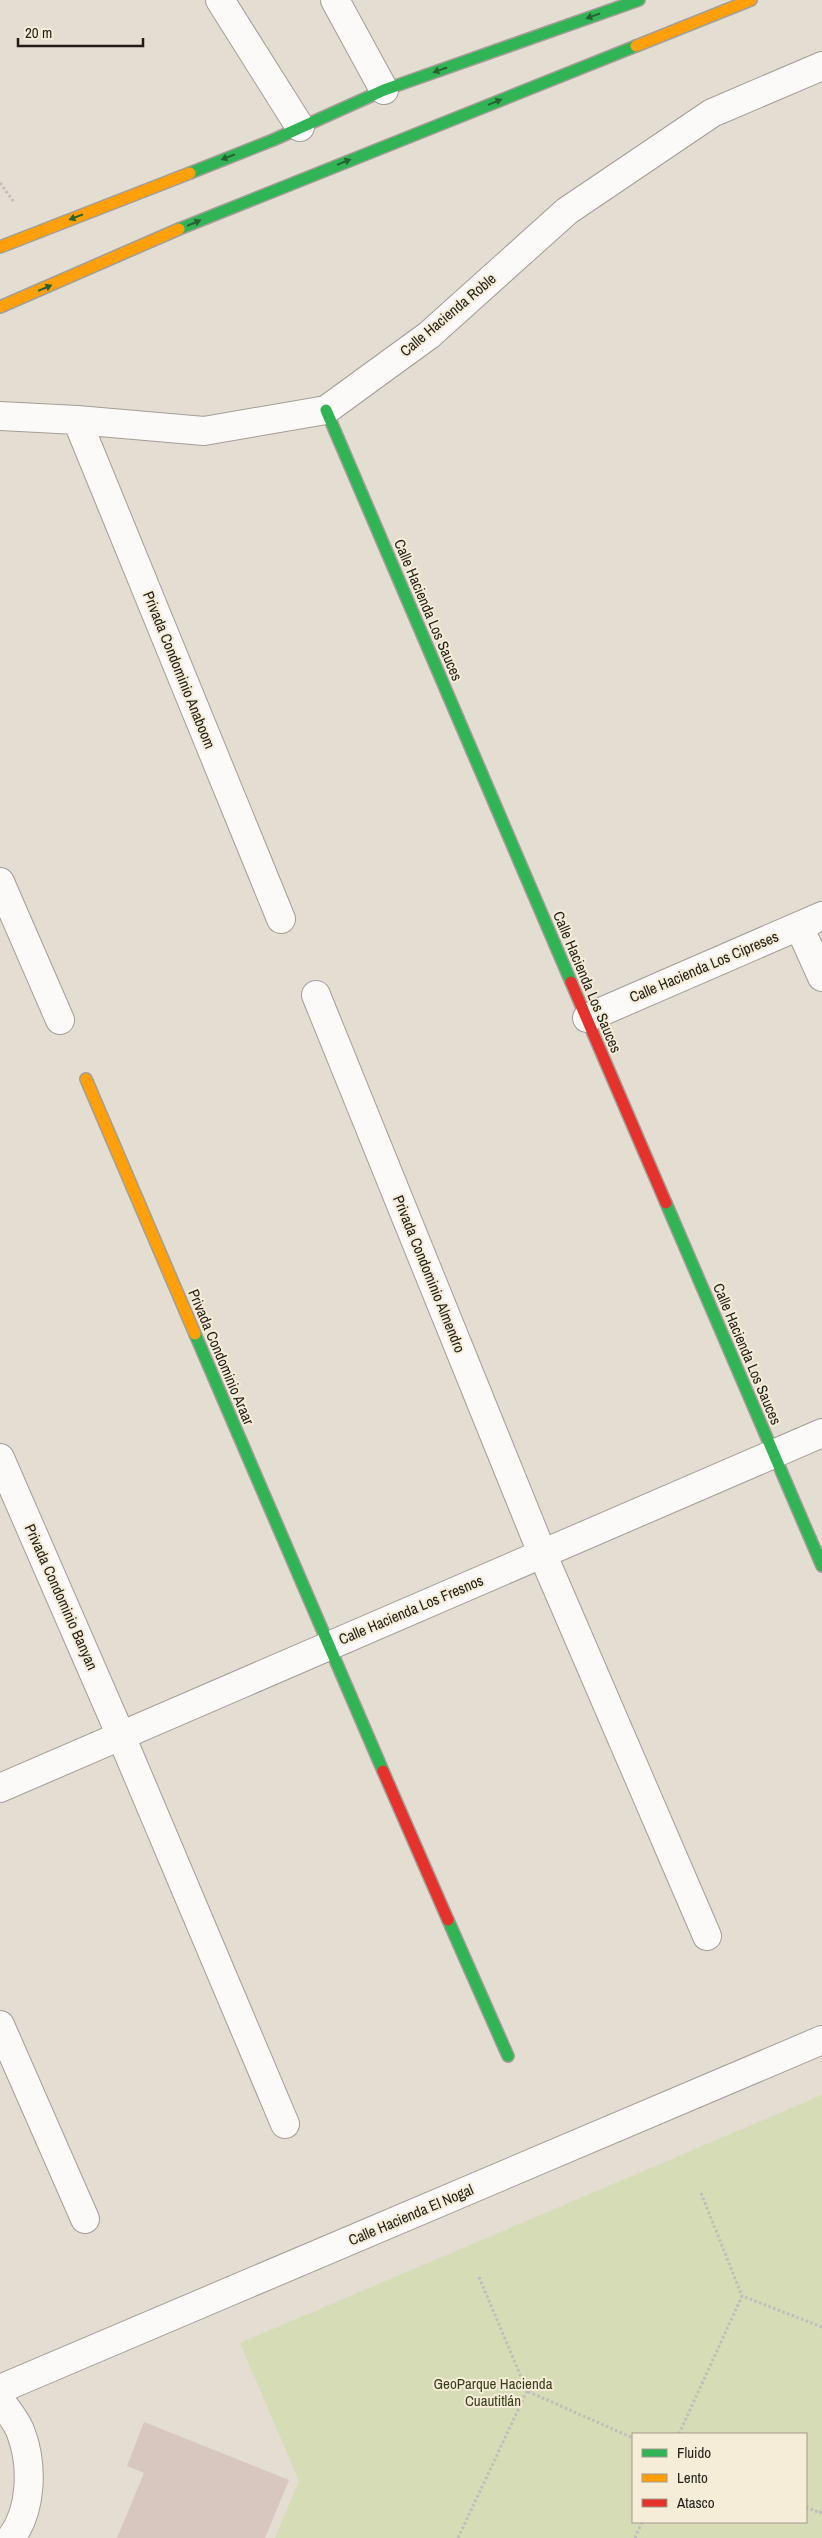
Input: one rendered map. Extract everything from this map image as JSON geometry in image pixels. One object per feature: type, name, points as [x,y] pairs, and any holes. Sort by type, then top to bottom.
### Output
[{"type":"street","points":[[220,0],[300,127]]},
{"type":"street","points":[[335,0],[384,90]]},
{"type":"street","points":[[0,247],[300,127],[384,90],[639,0]]},
{"type":"street","points":[[0,307],[217,213],[751,0]]},
{"type":"street","name":"Calle Hacienda Roble","points":[[0,416],[77,420],[204,431],[326,410],[429,335],[567,211],[712,113],[822,66]]},
{"type":"street","name":"Calle Hacienda Los Sauces","points":[[326,410],[822,1566]]},
{"type":"street","name":"Privada Condominio Anaboom","points":[[77,420],[281,919]]},
{"type":"street","points":[[0,882],[60,1020]]},
{"type":"street","points":[[810,921],[822,977]]},
{"type":"street","name":"Calle Hacienda Los Cipreses","points":[[586,1018],[810,921]]},
{"type":"street","name":"Privada Condominio Almendro","points":[[316,995],[542,1553],[707,1936]]},
{"type":"street","name":"Privada Condominio Araar","points":[[86,1079],[328,1646],[508,2056]]},
{"type":"street","name":"Calle Hacienda Los Fresnos","points":[[0,1788],[822,1433]]},
{"type":"street","name":"Privada Condominio Banyan","points":[[0,1458],[121,1736],[284,2124]]},
{"type":"street","points":[[0,2025],[85,2219]]},
{"type":"street","name":"Calle Hacienda El Nogal","points":[[0,2389],[822,2040]]},
{"type":"street","points":[[0,2400],[21,2432],[30,2479],[20,2526],[11,2538]]},
{"type":"path","points":[[679,2433],[742,2296],[701,2193]]},
{"type":"path","points":[[479,2277],[527,2391],[632,2438]]},
{"type":"path","points":[[742,2296],[822,2327]]},
{"type":"path","points":[[458,2538],[527,2391]]},
{"type":"path","points":[[807,2507],[821,2514],[822,2508]]},
{"type":"path","points":[[635,2538],[642,2523]]},
{"type":"green space","name":"GeoParque Hacienda Cuautitlán","points":[[822,2095],[822,2538],[275,2538],[299,2481],[240,2343]]},
{"type":"building","points":[[144,2422],[289,2480],[265,2538],[117,2538],[144,2473],[127,2466]]},
{"type":"traffic: fast","points":[[190,173],[273,140],[384,90],[639,0]]},
{"type":"traffic: fast","points":[[179,229],[636,46]]},
{"type":"traffic: fast","points":[[326,410],[571,982]]},
{"type":"traffic: fast","points":[[666,1203],[822,1566]]},
{"type":"traffic: fast","points":[[195,1334],[383,1771]]},
{"type":"traffic: fast","points":[[448,1920],[508,2056]]},
{"type":"traffic: slow","points":[[636,46],[751,0]]},
{"type":"traffic: slow","points":[[0,247],[190,173]]},
{"type":"traffic: slow","points":[[0,307],[179,229]]},
{"type":"traffic: slow","points":[[86,1079],[195,1334]]},
{"type":"traffic: jam","points":[[571,982],[666,1203]]},
{"type":"traffic: jam","points":[[383,1771],[448,1920]]}]
